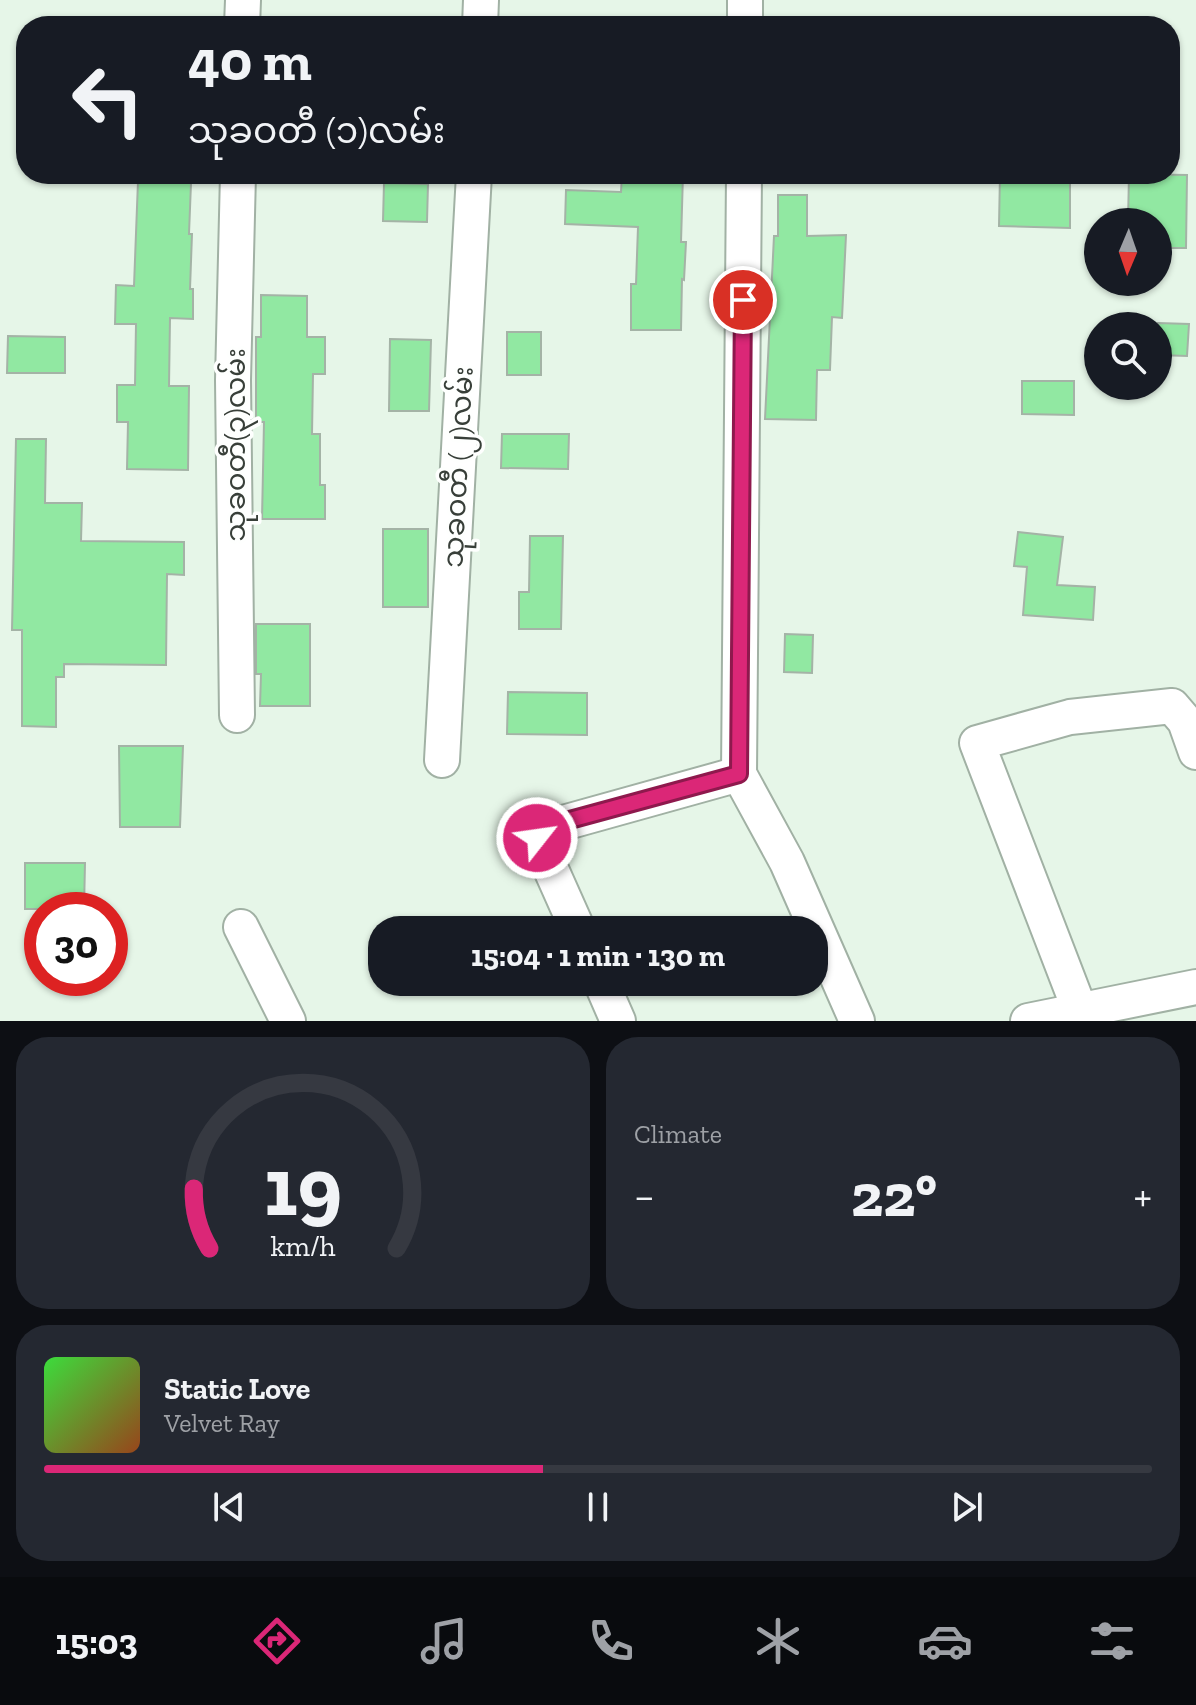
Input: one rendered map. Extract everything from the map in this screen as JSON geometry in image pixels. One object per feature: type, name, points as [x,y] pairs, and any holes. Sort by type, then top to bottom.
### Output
[{"type":"street","name":"သုခဝတီ(၃)လမ်း","points":[[237,715],[233,380],[238,184]]},
{"type":"street","name":"သုခဝတီ (၂)လမ်း","points":[[442,760],[473,184]]},
{"type":"street","points":[[744,184],[739,774],[787,862],[857,1021]]},
{"type":"street","points":[[1082,1016],[977,743],[1070,717],[1172,706],[1185,721],[1196,752]]},
{"type":"street","points":[[572,916],[537,838],[538,830],[739,774]]},
{"type":"street","points":[[241,927],[288,1021]]},
{"type":"street","points":[[1028,1021],[1082,1016],[1196,987]]},
{"type":"street","points":[[607,996],[618,1021]]},
{"type":"building","points":[[1180,175],[1187,175],[1186,248],[1172,248],[1172,208],[1128,208],[1129,184],[1180,184]]},
{"type":"building","points":[[138,184],[191,184],[189,234],[192,234],[190,289],[193,289],[193,319],[170,318],[169,386],[189,386],[188,470],[127,469],[128,422],[117,422],[117,385],[135,385],[136,324],[115,324],[116,285],[134,286]]},
{"type":"building","points":[[384,184],[428,184],[427,222],[383,221]]},
{"type":"building","points":[[621,184],[683,184],[681,242],[686,242],[681,330],[631,330],[631,284],[636,284],[638,227],[565,224],[566,190],[621,192]]},
{"type":"building","points":[[1000,184],[1070,184],[1070,228],[999,226]]},
{"type":"building","points":[[778,195],[807,195],[807,236],[846,235],[842,318],[832,317],[830,370],[817,370],[816,420],[765,419]]},
{"type":"building","points":[[261,295],[307,296],[307,337],[325,337],[325,374],[313,374],[312,434],[320,434],[320,485],[325,485],[325,519],[262,519],[264,422],[256,422],[256,337],[261,337]]},
{"type":"building","points":[[1172,323],[1189,324],[1187,356],[1172,355]]},
{"type":"building","points":[[507,332],[541,332],[541,375],[507,375]]},
{"type":"building","points":[[8,336],[65,337],[65,373],[7,373]]},
{"type":"building","points":[[390,339],[431,340],[429,411],[389,411]]},
{"type":"building","points":[[1022,381],[1074,381],[1074,415],[1022,414]]},
{"type":"building","points":[[502,434],[569,434],[568,469],[501,468]]},
{"type":"building","points":[[16,439],[46,439],[45,503],[82,503],[81,541],[184,542],[184,575],[167,574],[166,665],[64,664],[64,677],[56,677],[56,727],[22,726],[22,630],[12,630]]},
{"type":"building","points":[[383,529],[428,529],[428,607],[383,607]]},
{"type":"building","points":[[1018,532],[1063,537],[1057,585],[1095,587],[1093,620],[1023,615],[1027,567],[1014,566]]},
{"type":"building","points":[[530,536],[563,536],[561,629],[519,629],[519,592],[529,592]]},
{"type":"building","points":[[256,624],[310,624],[310,706],[260,706],[261,674],[256,674]]},
{"type":"building","points":[[785,634],[813,635],[812,673],[784,672]]},
{"type":"building","points":[[508,692],[587,693],[587,735],[507,734]]},
{"type":"building","points":[[119,746],[183,746],[180,827],[120,827]]},
{"type":"building","points":[[25,863],[85,863],[84,892],[25,892]]},
{"type":"route","points":[[537,838],[538,830],[544,827],[739,774],[743,300]]}]
